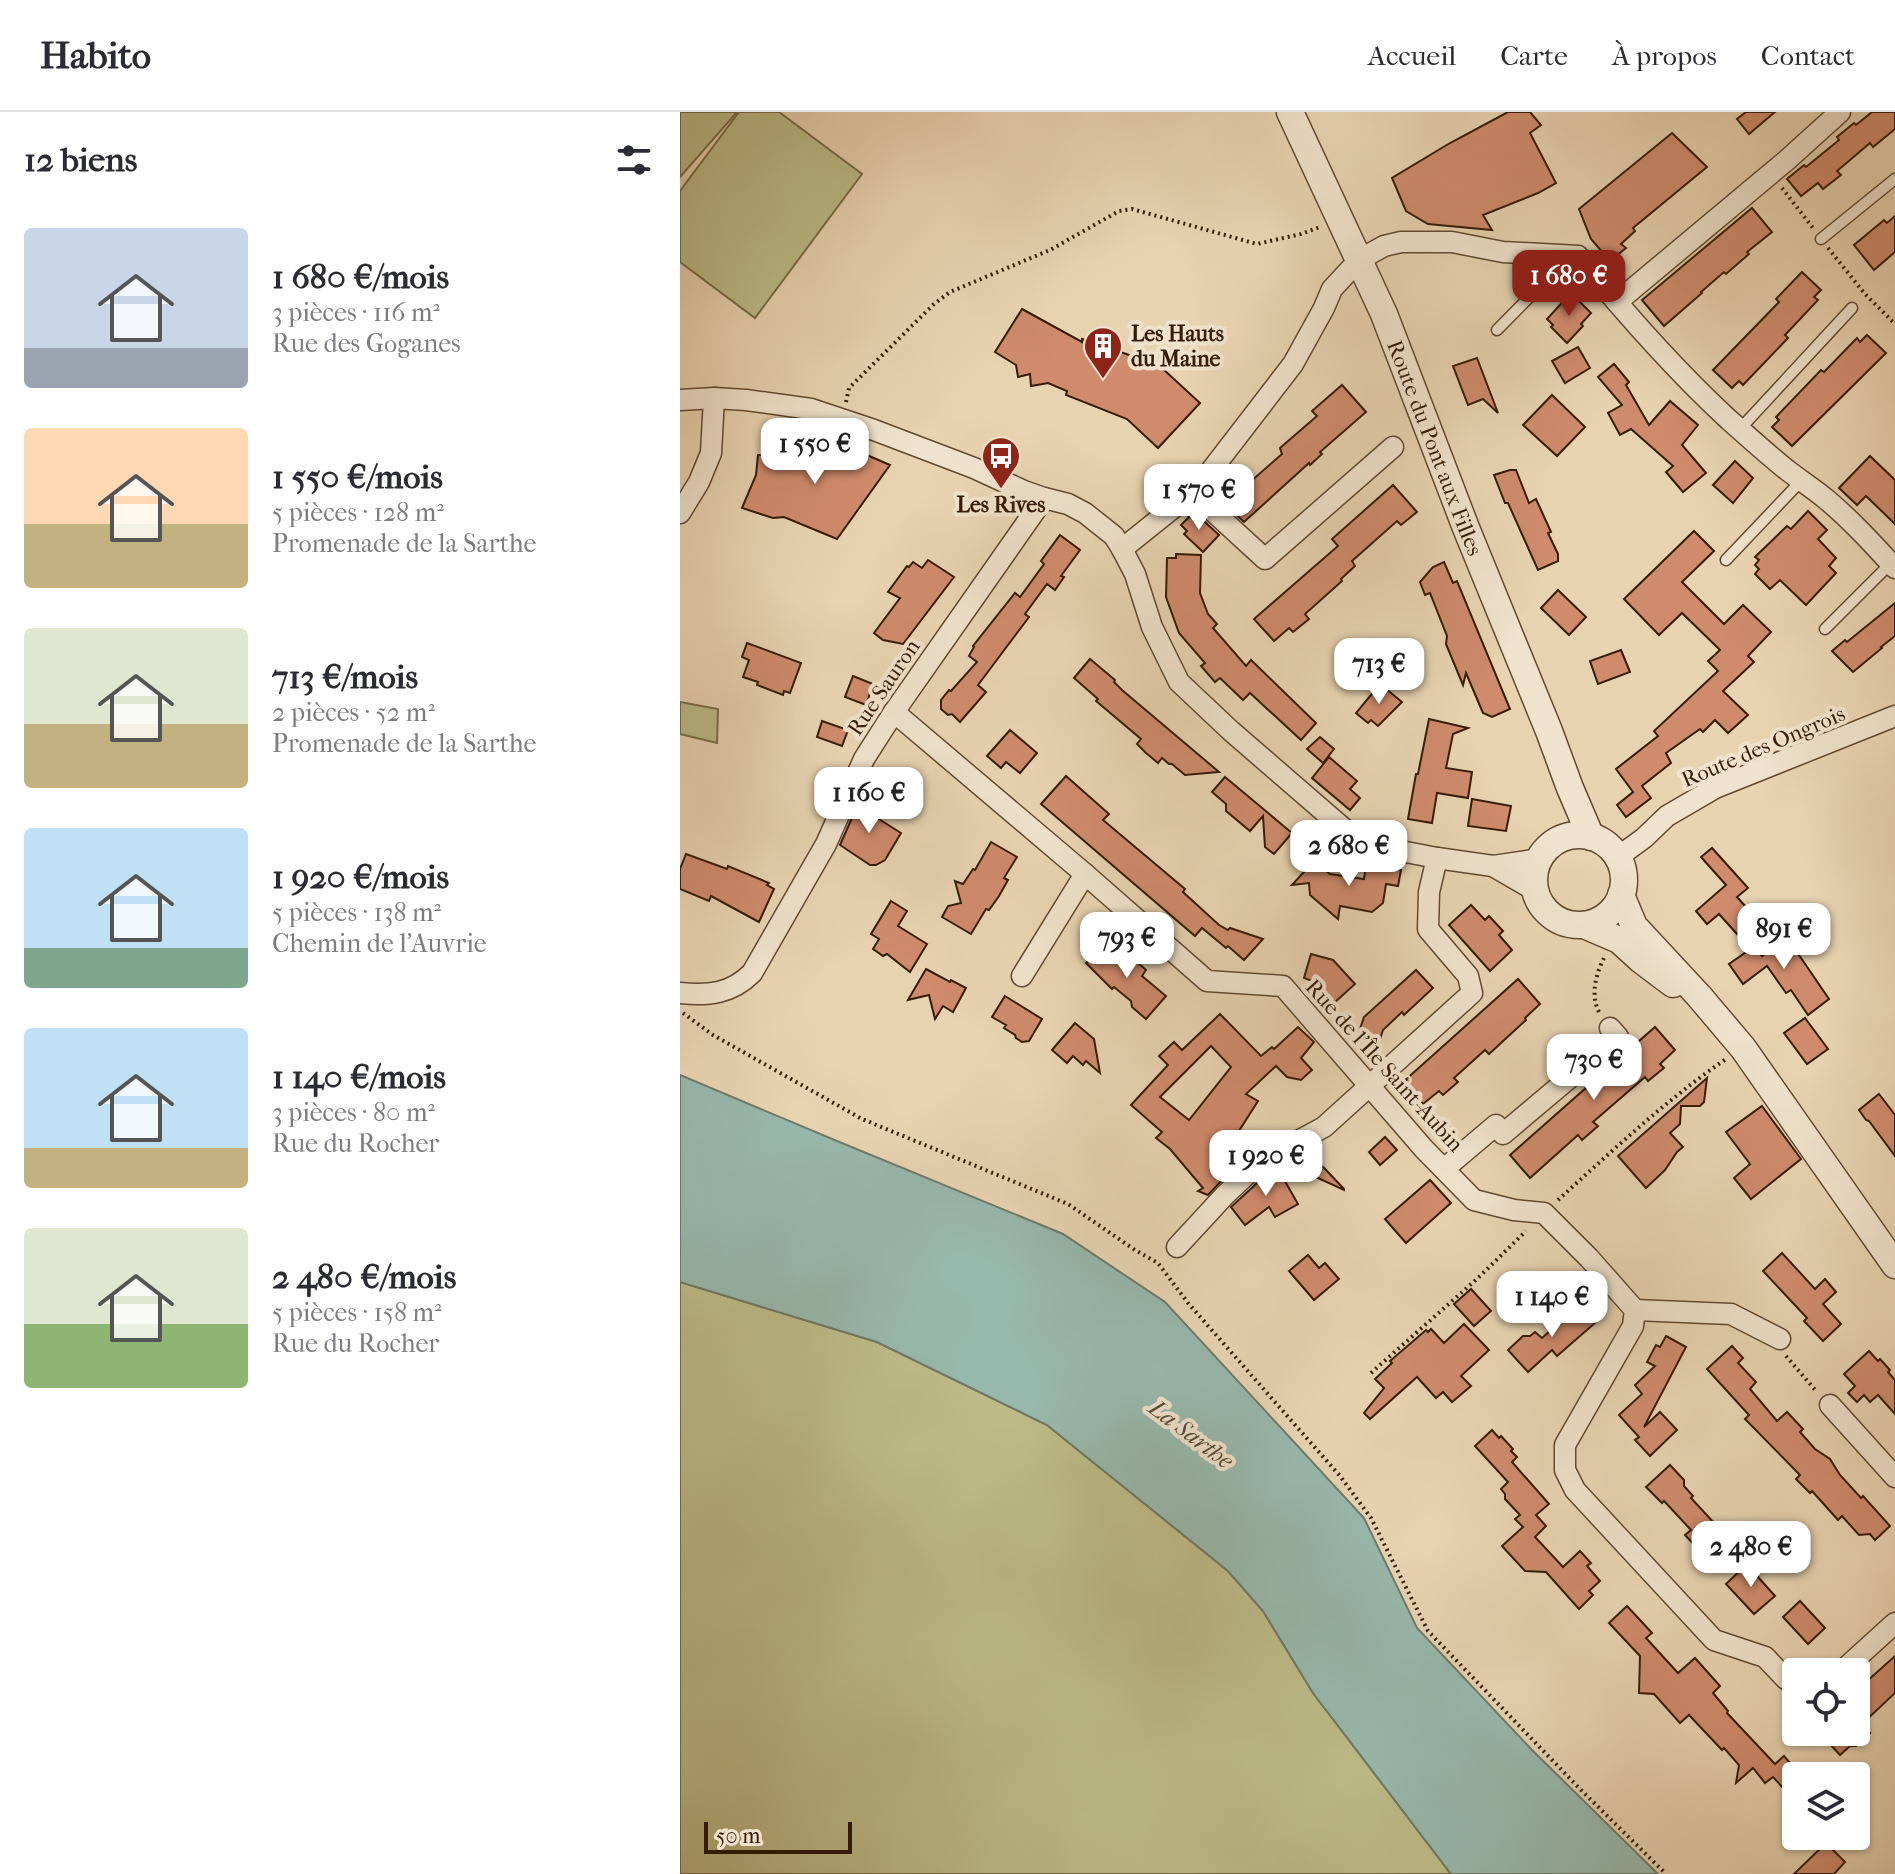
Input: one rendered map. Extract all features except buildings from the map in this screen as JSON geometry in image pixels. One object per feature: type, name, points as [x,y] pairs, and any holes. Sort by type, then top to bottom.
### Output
[{"type":"street","name":"Route du Pont aux Filles","points":[[1290,112],[1384,314],[1466,528],[1591,837]]},
{"type":"street","points":[[1617,302],[1840,112]]},
{"type":"street","points":[[1122,549],[1192,492],[1223,456],[1285,375],[1311,333],[1332,289],[1359,260],[1384,246],[1401,242],[1452,242],[1503,252],[1578,256],[1682,374],[1740,429],[1826,499],[1894,564]]},
{"type":"street","points":[[680,513],[699,482],[711,453],[714,398]]},
{"type":"street","points":[[680,400],[714,398],[811,409],[874,430],[1085,513],[1114,536],[1122,549],[1135,574],[1152,627],[1179,682],[1350,834],[1385,848],[1493,866],[1540,859]]},
{"type":"street","points":[[1192,492],[1265,559],[1393,447]]},
{"type":"street","name":"Rue Sauron","points":[[680,993],[704,996],[720,992],[745,980],[752,973],[826,844],[864,759],[1044,498]]},
{"type":"street","name":"Rue de l'Île Saint-Aubin","points":[[894,712],[1207,981],[1283,986],[1424,1149],[1474,1200],[1514,1210],[1544,1213]]},
{"type":"street","name":"Route des Ongrois","points":[[1618,857],[1667,816],[1715,788],[1895,716]]},
{"type":"street","name":"Route du Pont aux Filles","points":[[1561,839],[1568,816],[1570,788]]},
{"type":"street","points":[[1584,925],[1600,920],[1609,913],[1621,895],[1624,876],[1618,857],[1606,845],[1591,837],[1576,836],[1561,839],[1549,847],[1540,859],[1535,874],[1536,891],[1541,902],[1553,916],[1565,922],[1584,925],[1619,940],[1721,1022]]},
{"type":"street","points":[[1177,1247],[1261,1161],[1324,1127],[1472,993],[1468,976],[1428,929],[1429,892],[1437,858]]},
{"type":"street","points":[[1493,866],[1536,891]]},
{"type":"street","points":[[1022,976],[1085,874]]},
{"type":"street","points":[[1621,895],[1634,926],[1743,1048],[1895,1265]]},
{"type":"street","points":[[1444,1169],[1496,1125],[1503,1134],[1618,1037],[1610,1028]]},
{"type":"street","points":[[1544,1213],[1635,1310],[1731,1314],[1780,1339]]},
{"type":"street","points":[[1635,1310],[1633,1326],[1565,1445],[1565,1470],[1575,1490],[1714,1640],[1765,1657],[1782,1675]]},
{"type":"street","points":[[1830,1405],[1895,1477]]},
{"type":"street","points":[[1856,1658],[1895,1623]]},
{"type":"lane","points":[[1821,239],[1895,179]]},
{"type":"lane","points":[[1497,330],[1562,264],[1562,255]]},
{"type":"lane","points":[[1740,429],[1852,308]]},
{"type":"lane","points":[[1726,560],[1801,481]]},
{"type":"lane","points":[[1825,629],[1894,564]]},
{"type":"path","points":[[846,402],[849,388],[950,292],[1050,250],[1119,211],[1132,209],[1257,244],[1301,234],[1339,219]]},
{"type":"path","points":[[1610,1028],[1596,1007],[1595,990],[1598,969],[1619,940]]},
{"type":"path","points":[[680,1011],[713,1035],[862,1119],[1068,1204],[1158,1263],[1188,1303],[1340,1476],[1371,1518],[1428,1631],[1666,1874]]},
{"type":"path","points":[[1371,1373],[1620,1145],[1703,1075],[1743,1048]]},
{"type":"path","points":[[1780,1339],[1787,1358],[1830,1405]]},
{"type":"shaded area","points":[[680,112],[737,112],[680,177]]},
{"type":"shaded area","points":[[739,112],[779,112],[862,174],[755,318],[680,262],[680,191]]},
{"type":"shaded area","points":[[680,702],[718,709],[717,743],[680,734]]},
{"type":"shaded area","points":[[680,1282],[877,1342],[1047,1425],[1228,1571],[1263,1611],[1313,1693],[1451,1874],[680,1874]]},
{"type":"water","name":"La Sarthe","points":[[680,1075],[1063,1234],[1165,1302],[1364,1518],[1417,1628],[1532,1750],[1658,1874],[1451,1874],[1313,1693],[1263,1611],[1228,1571],[1047,1425],[877,1342],[680,1282]]},
{"type":"place","name":"Les Hauts du Maine","points":[[1103,380]]},
{"type":"place","name":"Les Rives","points":[[1001,490]]}]
